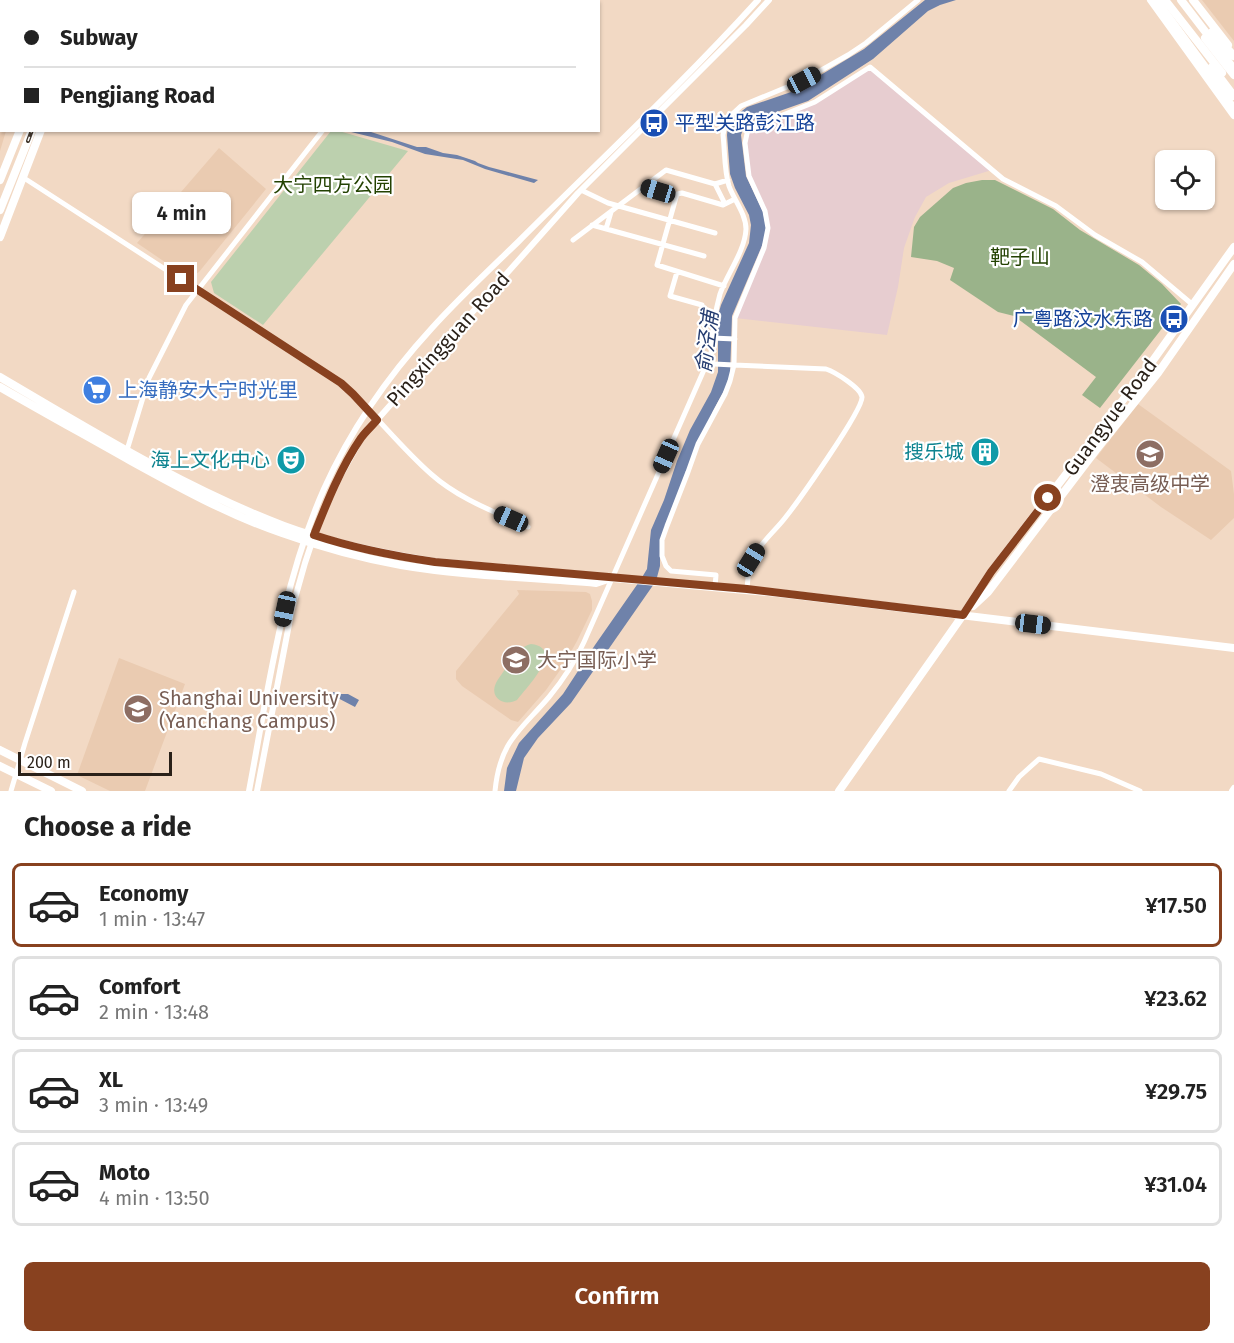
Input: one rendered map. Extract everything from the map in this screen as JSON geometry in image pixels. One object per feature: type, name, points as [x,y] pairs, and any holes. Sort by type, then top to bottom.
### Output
[{"type":"main road","points":[[1165,0],[1232,82]]},
{"type":"main road","points":[[1176,0],[1232,82]]},
{"type":"main road","points":[[1181,0],[1234,69]]},
{"type":"main road","points":[[1187,0],[1234,54]]},
{"type":"main road","points":[[1193,0],[1210,26]]},
{"type":"main road","points":[[1156,1],[1234,115]]},
{"type":"main road","points":[[1156,1],[1222,90],[1234,110]]},
{"type":"main road","points":[[1156,1],[1234,96]]},
{"type":"main road","points":[[1185,11],[1210,26]]},
{"type":"main road","points":[[1207,77],[1232,82]]},
{"type":"main road","points":[[0,177],[18,132]]},
{"type":"main road","points":[[0,210],[31,132]]},
{"type":"main road","points":[[0,237],[40,132]]},
{"type":"main road","name":"Guangyue Road","points":[[843,789],[991,572],[1149,366],[1234,247]]},
{"type":"main road","name":"Guangyue Road","points":[[963,615],[988,592],[1158,372],[1234,264]]},
{"type":"main road","points":[[0,377],[201,490],[309,538]]},
{"type":"main road","points":[[0,387],[202,499],[282,533],[435,562],[747,589],[1234,648]]},
{"type":"main road","points":[[0,750],[82,791]]},
{"type":"main road","points":[[0,766],[51,791]]},
{"type":"street","name":"Pingxingguan Road","points":[[249,791],[288,595],[325,488],[387,383],[432,328],[648,114],[758,0]]},
{"type":"street","name":"Pingxingguan Road","points":[[257,791],[292,609],[309,538],[362,437],[580,190],[769,0]]},
{"type":"street","points":[[495,791],[500,764],[508,744],[552,694],[569,670],[584,642],[711,354],[720,295],[746,233],[744,219],[728,180],[723,135],[726,123],[731,114],[741,106],[804,80],[858,50],[918,0]]},
{"type":"street","points":[[715,587],[716,575],[670,571],[662,556],[662,540],[698,444],[730,381],[735,318],[764,248],[768,228],[765,212],[749,177],[745,143],[748,129],[814,102],[870,67],[1003,178],[1056,206],[1095,235],[1142,261],[1193,305]]},
{"type":"street","points":[[127,450],[149,378],[186,305],[322,132]]},
{"type":"street","points":[[573,240],[666,170],[715,184],[728,180]]},
{"type":"street","points":[[24,178],[334,378],[353,394],[432,475],[453,490],[475,504],[528,527]]},
{"type":"street","points":[[715,184],[725,204]]},
{"type":"street","points":[[644,186],[673,195],[682,193],[723,205],[735,199]]},
{"type":"street","points":[[580,190],[608,203],[715,233]]},
{"type":"street","points":[[677,194],[657,265],[724,286]]},
{"type":"street","points":[[606,229],[611,210]]},
{"type":"street","points":[[592,225],[704,256]]},
{"type":"street","points":[[678,272],[670,296],[702,305]]},
{"type":"street","points":[[712,338],[735,339]]},
{"type":"street","points":[[714,364],[826,369],[835,372],[859,392],[862,398],[852,422],[786,517],[751,560],[747,589]]},
{"type":"street","points":[[11,791],[74,592]]},
{"type":"street","points":[[1009,791],[1019,777],[1039,759],[1101,774],[1140,791]]},
{"type":"shaded area","points":[[1202,0],[1234,0],[1234,41]]},
{"type":"shaded area","points":[[870,67],[992,170],[949,183],[926,197],[915,217],[904,248],[887,335],[735,318],[768,228],[749,176],[745,143],[748,129],[815,102]]},
{"type":"shaded area","points":[[0,132],[6,132],[0,151]]},
{"type":"shaded area","points":[[219,148],[266,189],[199,272],[194,275],[184,275],[137,243]]},
{"type":"shaded area","points":[[1138,404],[1231,471],[1234,518],[1211,540],[1161,507],[1096,458]]},
{"type":"shaded area","name":"大宁国际小学","points":[[517,590],[586,592],[590,594],[592,601],[592,610],[563,666],[518,722],[511,720],[462,686],[456,679],[456,671],[519,594]]},
{"type":"shaded area","name":"Shanghai University (Yanchang Campus)","points":[[119,658],[185,684],[145,791],[110,791],[77,775]]},
{"type":"green space","name":"大宁四方公园","points":[[330,132],[342,132],[408,151],[263,325],[214,293],[211,282]]},
{"type":"green space","name":"靶子山","points":[[982,180],[995,180],[1053,209],[1080,230],[1139,265],[1181,304],[1100,408],[1082,395],[1096,377],[1014,316],[998,312],[950,280],[954,268],[937,261],[911,257],[914,227],[920,217],[953,188]]},
{"type":"green space","points":[[531,644],[541,647],[545,653],[535,678],[517,700],[503,702],[499,700],[494,693],[496,683],[520,651]]},
{"type":"water","points":[[925,0],[956,0],[928,11],[873,59],[808,101],[749,122],[744,126],[741,135],[746,176],[763,212],[766,227],[765,238],[732,316],[730,375],[727,385],[713,411],[660,546],[660,566],[656,581],[571,703],[538,738],[524,758],[516,791],[504,791],[507,768],[519,743],[563,694],[647,569],[651,530],[690,430],[711,392],[718,372],[718,315],[749,243],[751,225],[749,215],[730,174],[728,126],[733,118],[747,107],[794,91],[864,49]]},
{"type":"water","points":[[351,132],[371,132],[538,180],[534,183],[463,160],[425,154],[392,142]]},
{"type":"water","points":[[333,692],[348,694],[359,700],[355,707],[332,695]]},
{"type":"railway","points":[[28,141],[31,132]]},
{"type":"place","name":"平型关路彭江路","points":[[654,123]]},
{"type":"place","name":"广粤路汶水东路","points":[[1174,319]]},
{"type":"place","name":"上海静安大宁时光里","points":[[97,390]]},
{"type":"place","name":"搜乐城","points":[[985,452]]},
{"type":"place","name":"澄衷高级中学","points":[[1150,454]]},
{"type":"place","name":"海上文化中心","points":[[291,460]]},
{"type":"place","name":"大宁国际小学","points":[[516,660]]},
{"type":"place","name":"Shanghai University (Yanchang Campus)","points":[[138,709]]},
{"type":"route","points":[[181,279],[341,383],[377,420],[362,437],[348,461],[333,489],[314,535],[363,549],[435,562],[747,589],[963,615],[991,572],[1048,498]]},
{"type":"water label","name":"俞泾浦","points":[[707,342]]}]
